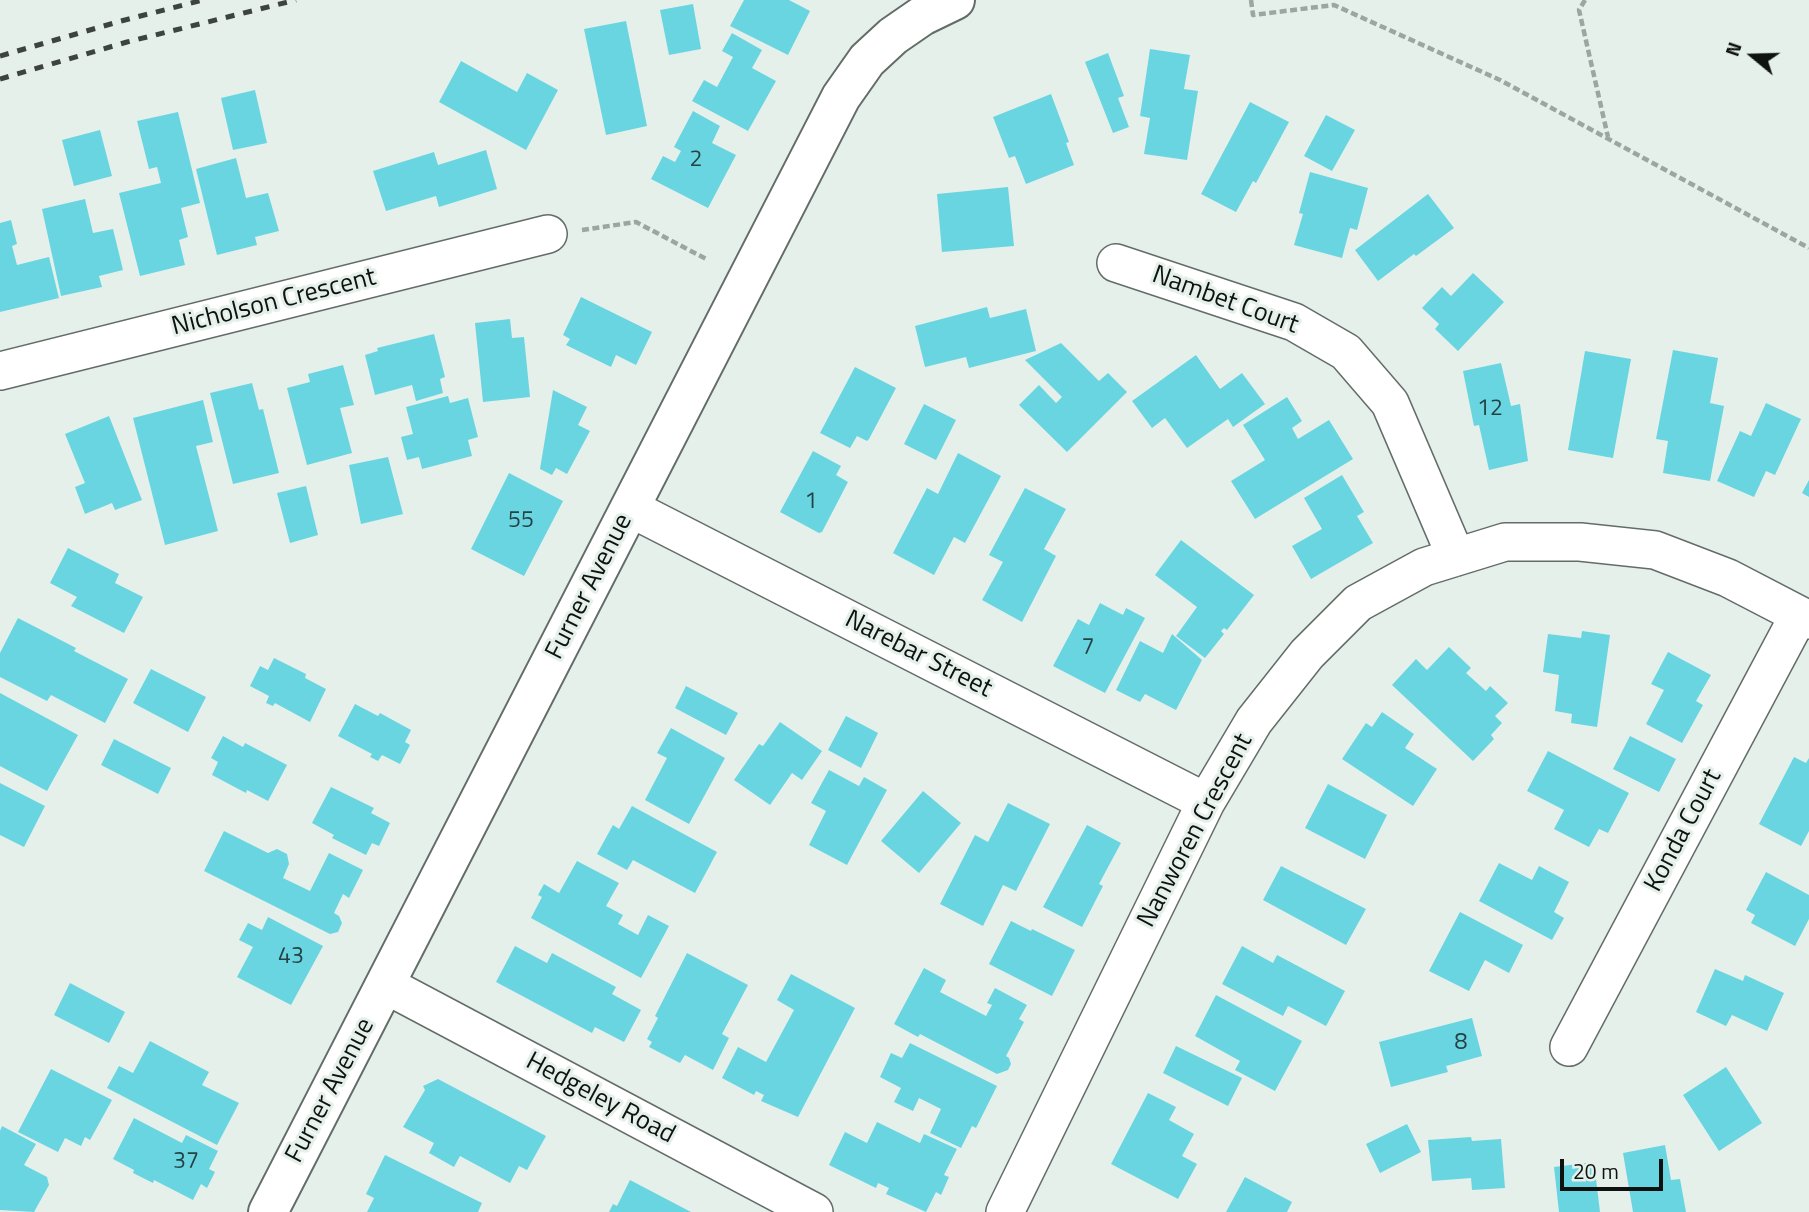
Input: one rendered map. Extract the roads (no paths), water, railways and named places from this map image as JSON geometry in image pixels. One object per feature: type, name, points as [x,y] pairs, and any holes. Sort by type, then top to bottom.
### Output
[{"type":"street","name":"Furner Avenue","points":[[268,1212],[849,83],[867,60],[900,30],[955,0]]},
{"type":"street","name":"Nicholson Crescent","points":[[0,371],[548,234]]},
{"type":"street","name":"Nambet Court","points":[[1116,263],[1294,322],[1346,352],[1390,403],[1456,557]]},
{"type":"street","name":"Narebar Street","points":[[630,508],[1206,803]]},
{"type":"street","name":"Nanworen Crescent","points":[[1005,1212],[1206,803],[1254,721],[1307,654],[1358,603],[1424,567],[1505,542],[1580,542],[1655,550],[1728,578],[1804,617]]},
{"type":"street","name":"Konda Court","points":[[1569,1047],[1804,617]]},
{"type":"street","name":"Hedgeley Road","points":[[386,985],[803,1210]]},
{"type":"railway","points":[[0,56],[203,0]]},
{"type":"railway","points":[[0,79],[127,42],[296,0]]}]
